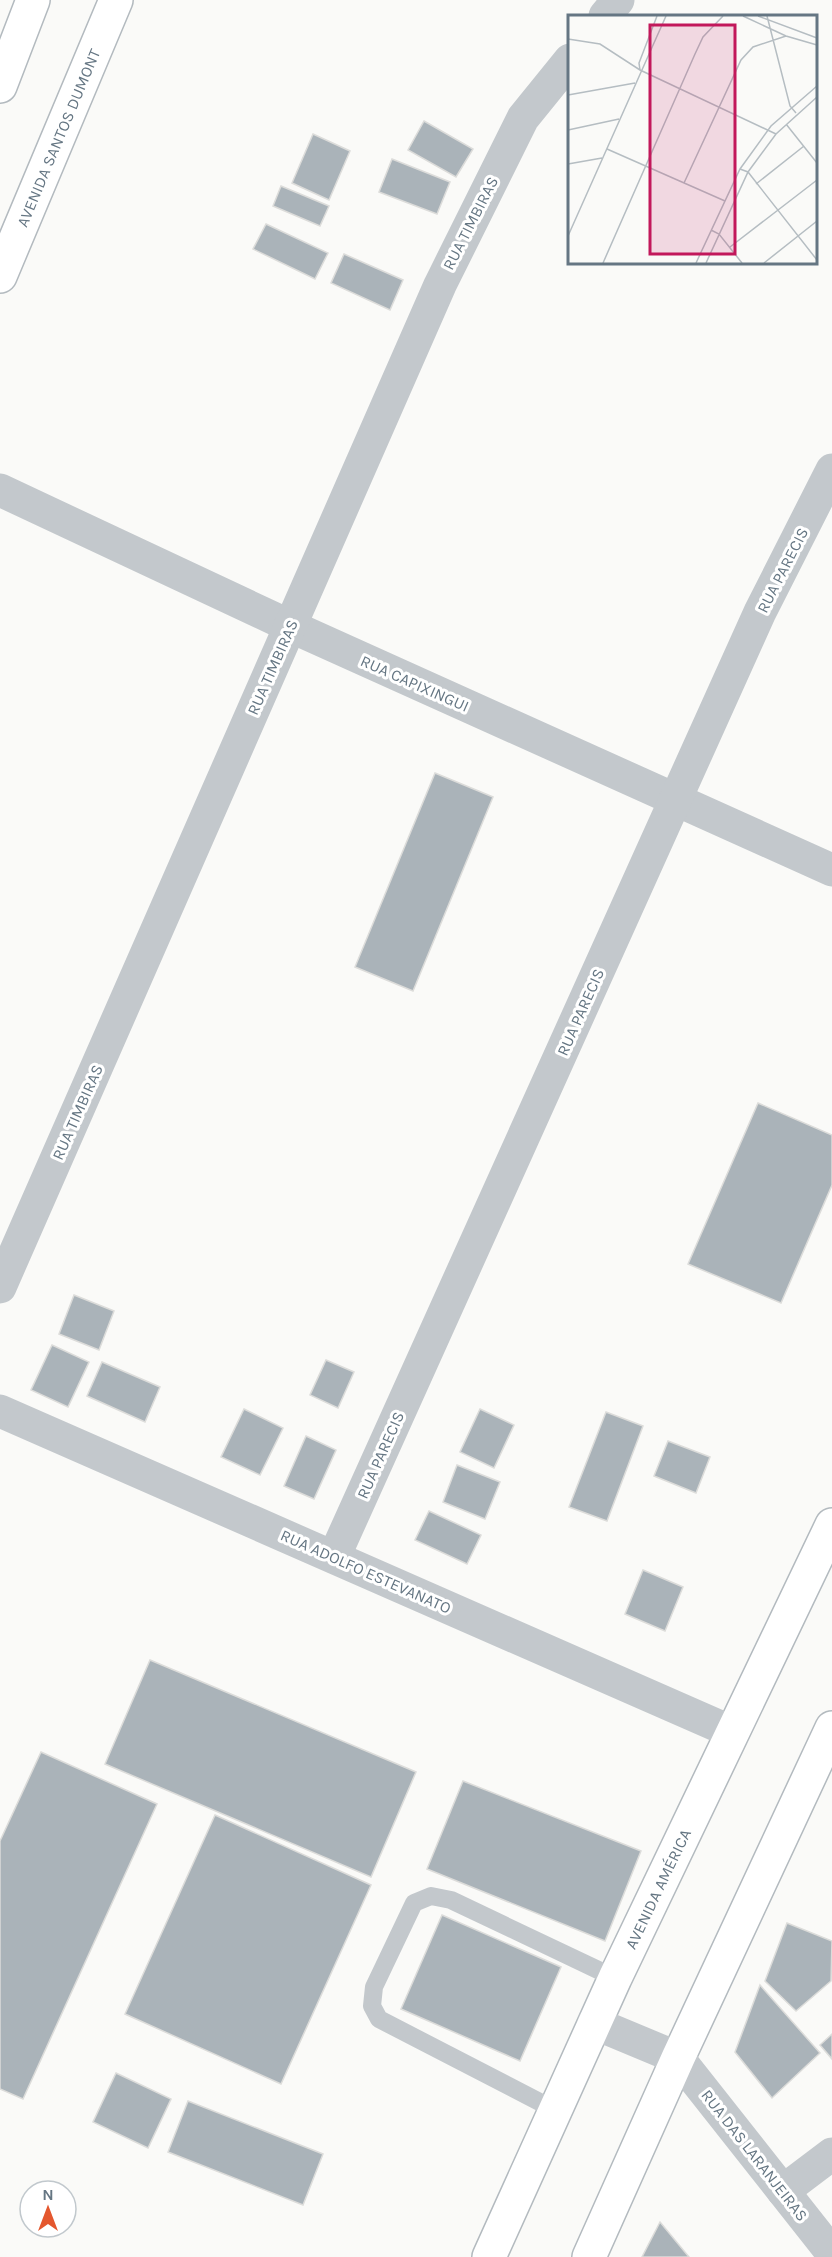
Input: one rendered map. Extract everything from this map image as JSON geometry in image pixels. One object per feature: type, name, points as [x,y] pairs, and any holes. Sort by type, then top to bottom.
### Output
[{"type":"main road","points":[[0,86],[33,0]]},
{"type":"main road","name":"AVENIDA SANTOS DUMONT","points":[[0,276],[116,0]]},
{"type":"main road","name":"AVENIDA AMÉRICA","points":[[489,2257],[615,1978],[832,1525]]},
{"type":"main road","points":[[589,2257],[678,2058],[832,1728]]},
{"type":"street","points":[[606,15],[618,0]]},
{"type":"street","name":"RUA TIMBIRAS","points":[[0,1287],[445,274],[523,118],[568,62]]},
{"type":"street","name":"RUA PARECIS","points":[[334,1557],[760,612],[832,470]]},
{"type":"street","name":"RUA CAPIXINGUI","points":[[0,490],[290,626],[832,870]]},
{"type":"street","name":"RUA ADOLFO ESTEVANATO","points":[[0,1411],[732,1732]]},
{"type":"street","points":[[594,2023],[678,2058]]},
{"type":"street","name":"RUA DAS LARANJEIRAS","points":[[678,2058],[832,2253]]},
{"type":"street","points":[[783,2191],[832,2154]]},
{"type":"lane","points":[[555,2110],[379,2019],[372,2006],[374,1987],[414,1903],[431,1896],[451,1900],[615,1978]]},
{"type":"building","points":[[424,121],[473,149],[456,177],[408,150]]},
{"type":"building","points":[[313,134],[350,151],[329,200],[292,183]]},
{"type":"building","points":[[392,159],[450,182],[437,214],[379,192]]},
{"type":"building","points":[[281,186],[329,206],[320,226],[273,206]]},
{"type":"building","points":[[266,224],[328,253],[315,279],[253,249]]},
{"type":"building","points":[[344,254],[403,280],[390,310],[331,283]]},
{"type":"building","points":[[435,773],[493,797],[413,991],[355,967]]},
{"type":"building","points":[[758,1103],[832,1135],[832,1185],[781,1303],[688,1264]]},
{"type":"building","points":[[74,1295],[114,1311],[99,1350],[59,1334]]},
{"type":"building","points":[[52,1345],[89,1362],[68,1407],[31,1390]]},
{"type":"building","points":[[326,1360],[354,1372],[338,1408],[310,1395]]},
{"type":"building","points":[[102,1362],[160,1387],[145,1422],[87,1396]]},
{"type":"building","points":[[244,1409],[283,1428],[260,1475],[221,1457]]},
{"type":"building","points":[[480,1409],[514,1425],[494,1468],[460,1452]]},
{"type":"building","points":[[606,1412],[643,1426],[607,1521],[569,1507]]},
{"type":"building","points":[[306,1436],[336,1450],[314,1499],[284,1486]]},
{"type":"building","points":[[668,1441],[710,1457],[696,1493],[654,1476]]},
{"type":"building","points":[[457,1465],[500,1482],[485,1519],[443,1502]]},
{"type":"building","points":[[429,1511],[481,1535],[467,1564],[415,1540]]},
{"type":"building","points":[[643,1570],[683,1587],[665,1631],[625,1614]]},
{"type":"building","points":[[150,1660],[416,1772],[371,1877],[105,1764]]},
{"type":"building","points":[[41,1752],[157,1804],[23,2099],[0,2089],[0,1841]]},
{"type":"building","points":[[463,1781],[641,1851],[605,1941],[427,1869]]},
{"type":"building","points":[[215,1815],[371,1885],[281,2084],[125,2014]]},
{"type":"building","points":[[442,1915],[561,1967],[520,2061],[401,2009]]},
{"type":"building","points":[[787,1923],[832,1941],[831,1981],[796,2011],[765,1981]]},
{"type":"building","points":[[760,1985],[820,2053],[772,2098],[735,2052]]},
{"type":"building","points":[[832,2034],[832,2059],[820,2045]]},
{"type":"building","points":[[116,2073],[171,2099],[148,2148],[93,2122]]},
{"type":"building","points":[[188,2101],[323,2154],[303,2205],[168,2152]]},
{"type":"building","points":[[660,2222],[689,2257],[642,2257]]}]
